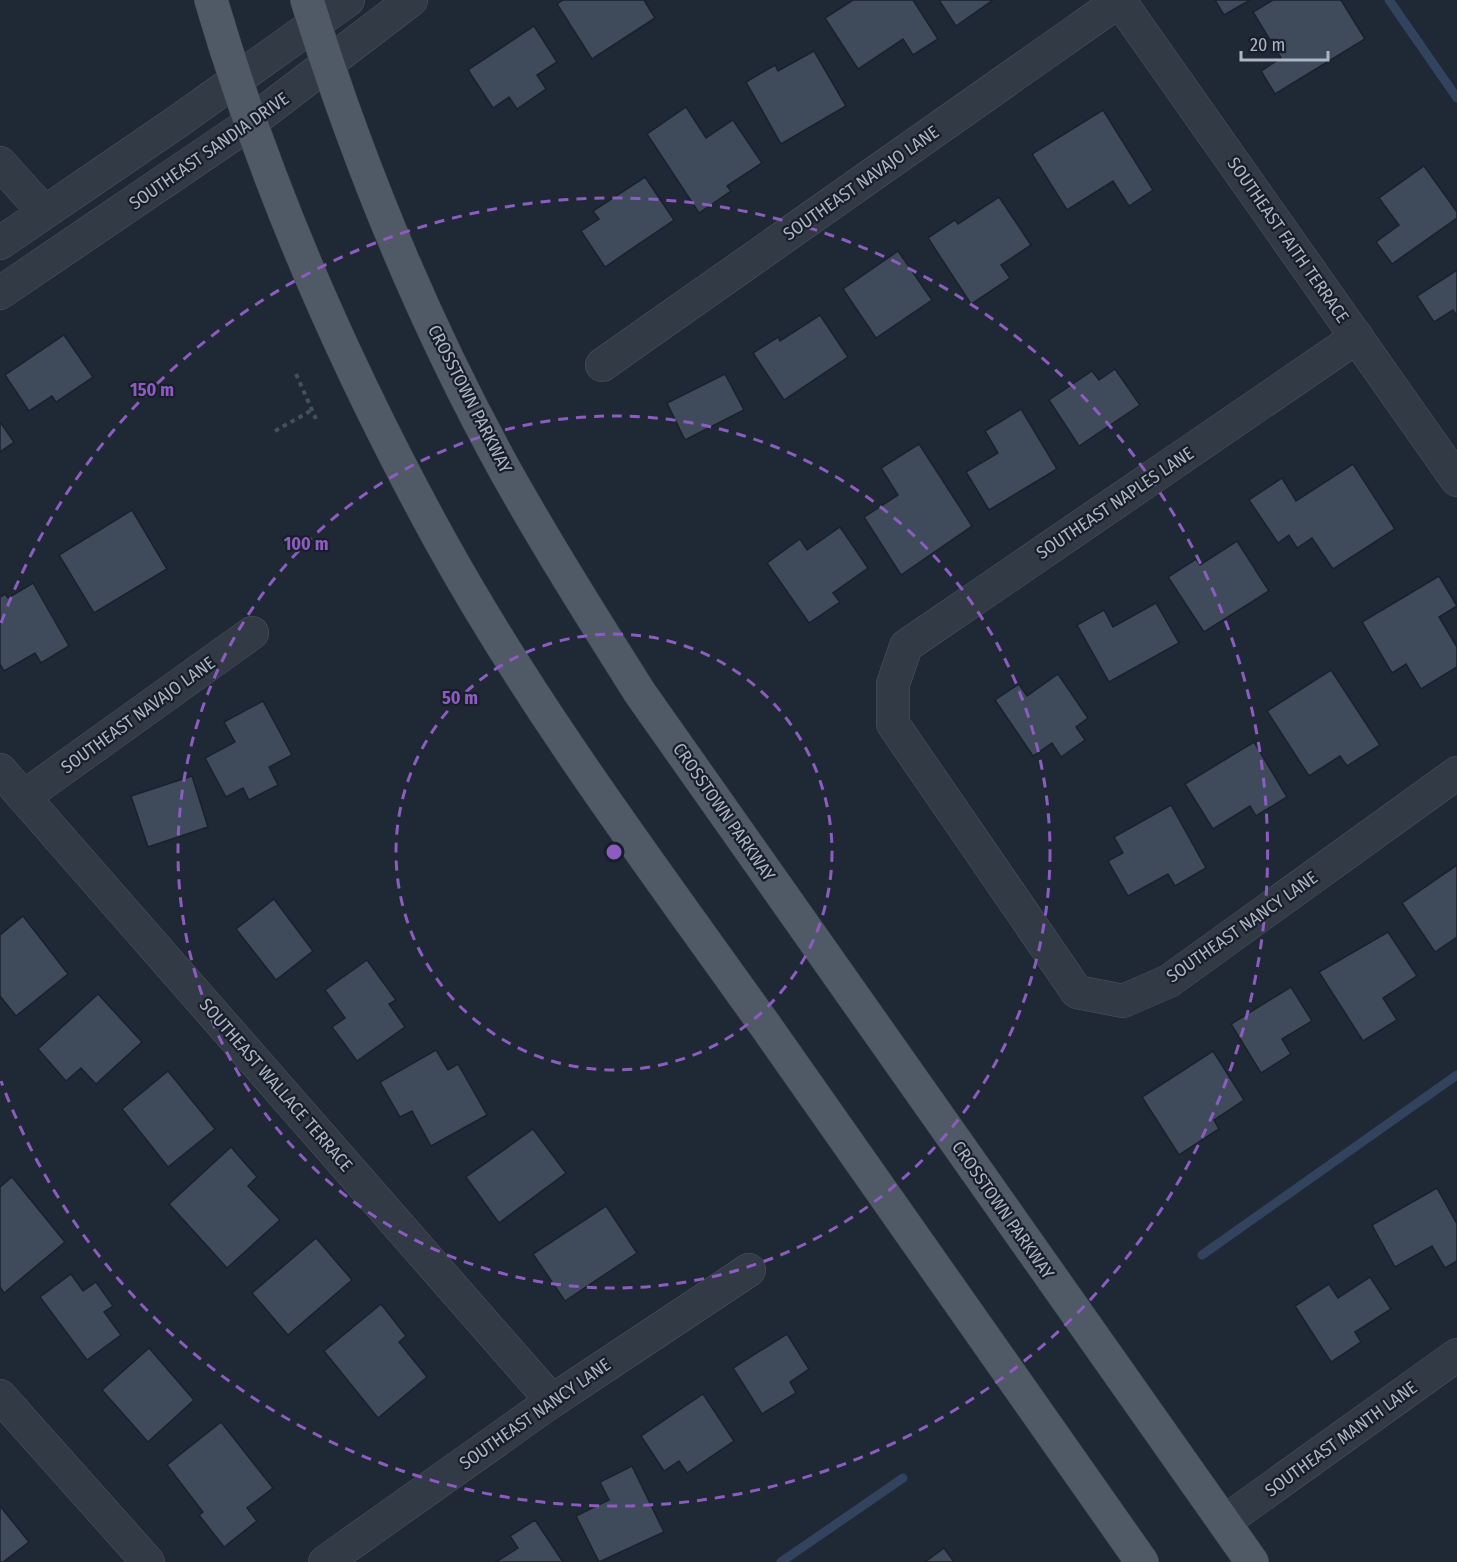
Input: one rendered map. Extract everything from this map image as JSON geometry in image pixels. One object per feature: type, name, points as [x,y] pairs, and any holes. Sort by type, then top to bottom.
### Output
[{"type":"main road","points":[[211,0],[235,81],[271,179],[357,378],[441,542],[581,767],[1142,1562]]},
{"type":"main road","name":"CROSSTOWN PARKWAY","points":[[311,12],[328,66],[378,202],[430,321],[505,470],[582,601],[640,693],[761,867],[1252,1562]]},
{"type":"street","points":[[0,243],[235,81],[311,12],[348,0]]},
{"type":"street","name":"SOUTHEAST SANDIA DRIVE","points":[[0,293],[250,123],[328,66],[411,0]]},
{"type":"street","name":"SOUTHEAST FAITH TERRACE","points":[[1119,1],[1457,480]]},
{"type":"street","name":"SOUTHEAST NAVAJO LANE","points":[[602,364],[1119,1]]},
{"type":"street","points":[[0,163],[44,212]]},
{"type":"street","name":"SOUTHEAST NAPLES LANE","points":[[893,684],[906,646],[1357,337]]},
{"type":"street","name":"SOUTHEAST NAVAJO LANE","points":[[25,796],[252,633]]},
{"type":"street","name":"SOUTHEAST NANCY LANE","points":[[893,684],[893,724],[1077,992],[1124,1001],[1169,981],[1457,773]]},
{"type":"street","name":"SOUTHEAST WALLACE TERRACE","points":[[0,770],[552,1401]]},
{"type":"street","name":"SOUTHEAST NANCY LANE","points":[[325,1562],[552,1401],[749,1270]]},
{"type":"street","name":"SOUTHEAST MANTH LANE","points":[[1224,1522],[1457,1355]]},
{"type":"street","points":[[0,1396],[148,1562]]},
{"type":"path","points":[[296,374],[316,419]]},
{"type":"path","points":[[276,431],[312,410]]},
{"type":"building","points":[[563,0],[644,0],[655,18],[592,59],[557,4]]},
{"type":"building","points":[[853,0],[913,0],[938,39],[913,55],[903,39],[858,69],[825,18]]},
{"type":"building","points":[[939,0],[993,0],[956,26]]},
{"type":"building","points":[[1215,0],[1250,0],[1224,15]]},
{"type":"building","points":[[1273,0],[1341,0],[1365,39],[1275,94],[1261,71],[1281,58],[1253,12]]},
{"type":"building","points":[[534,26],[557,62],[537,75],[546,89],[517,109],[509,97],[493,108],[468,70]]},
{"type":"building","points":[[814,51],[846,106],[781,144],[746,82],[775,65],[778,71]]},
{"type":"building","points":[[686,107],[706,138],[733,120],[762,163],[727,186],[731,191],[699,213],[647,134]]},
{"type":"building","points":[[1103,110],[1153,190],[1129,206],[1113,181],[1067,210],[1032,154]]},
{"type":"building","points":[[1424,166],[1457,212],[1457,218],[1392,264],[1376,242],[1399,225],[1379,198]]},
{"type":"building","points":[[645,177],[674,220],[605,267],[581,231],[599,219],[593,211]]},
{"type":"building","points":[[999,197],[1031,245],[1001,265],[1010,278],[971,304],[928,238],[955,220],[958,224]]},
{"type":"building","points":[[898,251],[932,300],[876,338],[843,289]]},
{"type":"building","points":[[1457,270],[1457,316],[1453,310],[1434,322],[1417,296]]},
{"type":"building","points":[[820,315],[848,357],[784,400],[753,353],[778,337],[780,341]]},
{"type":"building","points":[[64,335],[93,377],[56,402],[52,396],[29,411],[5,375]]},
{"type":"building","points":[[1115,369],[1140,405],[1079,446],[1049,400],[1092,371],[1099,380]]},
{"type":"building","points":[[725,374],[744,410],[685,440],[667,403]]},
{"type":"building","points":[[1021,409],[1057,469],[989,510],[966,472],[998,453],[985,431]]},
{"type":"building","points":[[0,422],[14,442],[0,452]]},
{"type":"building","points":[[919,444],[972,526],[901,575],[864,517],[898,495],[881,468]]},
{"type":"building","points":[[1353,464],[1395,529],[1333,569],[1312,538],[1297,548],[1289,535],[1278,543],[1249,500],[1282,478],[1296,501]]},
{"type":"building","points":[[132,510],[167,569],[94,613],[59,555]]},
{"type":"building","points":[[840,527],[868,568],[833,593],[840,602],[809,623],[767,563],[800,539],[807,550]]},
{"type":"building","points":[[1237,541],[1269,591],[1204,632],[1168,577],[1196,559],[1200,565]]},
{"type":"building","points":[[1439,576],[1457,606],[1439,617],[1457,647],[1457,667],[1421,689],[1406,664],[1392,673],[1362,622]]},
{"type":"building","points":[[33,583],[69,646],[41,663],[35,653],[4,671],[0,664],[0,597],[5,594],[8,598]]},
{"type":"building","points":[[1156,603],[1179,643],[1109,682],[1077,625],[1104,610],[1113,627]]},
{"type":"building","points":[[1331,670],[1380,745],[1347,766],[1340,756],[1309,776],[1267,711]]},
{"type":"building","points":[[1058,674],[1088,718],[1076,727],[1085,740],[1061,757],[1052,743],[1033,756],[995,700],[1019,684],[1027,696]]},
{"type":"building","points":[[263,701],[292,755],[269,767],[278,785],[249,800],[243,788],[226,797],[205,758],[235,742],[224,722]]},
{"type":"building","points":[[1254,742],[1287,797],[1256,816],[1250,806],[1213,829],[1185,784]]},
{"type":"building","points":[[192,776],[208,827],[148,847],[131,796]]},
{"type":"building","points":[[1171,805],[1206,868],[1175,886],[1168,874],[1128,896],[1108,861],[1123,853],[1114,837]]},
{"type":"building","points":[[1457,865],[1457,937],[1435,952],[1402,903]]},
{"type":"building","points":[[274,899],[313,951],[276,980],[236,929]]},
{"type":"building","points":[[23,916],[68,974],[16,1016],[0,996],[0,935]]},
{"type":"building","points":[[1388,932],[1417,976],[1383,998],[1397,1020],[1363,1041],[1319,972]]},
{"type":"building","points":[[367,960],[396,1000],[389,1004],[405,1027],[357,1061],[332,1027],[345,1018],[325,990]]},
{"type":"building","points":[[1291,987],[1312,1021],[1282,1039],[1291,1054],[1261,1073],[1231,1024]]},
{"type":"building","points":[[98,994],[142,1042],[96,1084],[81,1068],[66,1081],[38,1049]]},
{"type":"building","points":[[436,1050],[448,1070],[458,1064],[487,1115],[431,1146],[412,1111],[400,1117],[380,1082]]},
{"type":"building","points":[[1213,1051],[1244,1100],[1214,1120],[1219,1129],[1179,1155],[1142,1097]]},
{"type":"building","points":[[168,1071],[215,1129],[168,1167],[122,1109]]},
{"type":"building","points":[[533,1129],[566,1173],[499,1223],[466,1177]]},
{"type":"building","points":[[231,1147],[257,1177],[248,1186],[280,1220],[227,1268],[169,1204]]},
{"type":"building","points":[[12,1177],[65,1242],[4,1293],[0,1287],[0,1187]]},
{"type":"building","points":[[1437,1188],[1457,1224],[1457,1261],[1445,1268],[1432,1246],[1395,1267],[1372,1225]]},
{"type":"building","points":[[606,1206],[637,1253],[565,1301],[533,1254]]},
{"type":"building","points":[[316,1238],[352,1280],[288,1335],[252,1293]]},
{"type":"building","points":[[71,1274],[83,1291],[96,1282],[113,1306],[104,1312],[121,1335],[87,1360],[40,1297]]},
{"type":"building","points":[[1370,1277],[1391,1309],[1355,1332],[1361,1342],[1331,1362],[1295,1306],[1329,1284],[1338,1298]]},
{"type":"building","points":[[381,1304],[406,1336],[399,1342],[427,1377],[378,1418],[324,1351]]},
{"type":"building","points":[[787,1334],[809,1369],[790,1382],[796,1393],[762,1414],[733,1368]]},
{"type":"building","points":[[149,1348],[194,1400],[148,1442],[102,1390]]},
{"type":"building","points":[[703,1394],[734,1441],[687,1473],[679,1461],[664,1471],[641,1436]]},
{"type":"building","points":[[221,1422],[273,1488],[247,1508],[257,1521],[224,1547],[199,1515],[203,1512],[167,1465]]},
{"type":"building","points":[[632,1466],[664,1532],[599,1562],[576,1516],[609,1500],[600,1482]]},
{"type":"building","points":[[0,1506],[29,1542],[3,1562],[0,1562]]},
{"type":"building","points":[[535,1520],[563,1562],[496,1562],[518,1548],[510,1536]]},
{"type":"building","points":[[944,1548],[954,1562],[925,1562]]},
{"type":"waterway","points":[[1389,0],[1457,98]]},
{"type":"waterway","points":[[1202,1255],[1457,1075]]},
{"type":"waterway","points":[[781,1562],[903,1478]]}]
